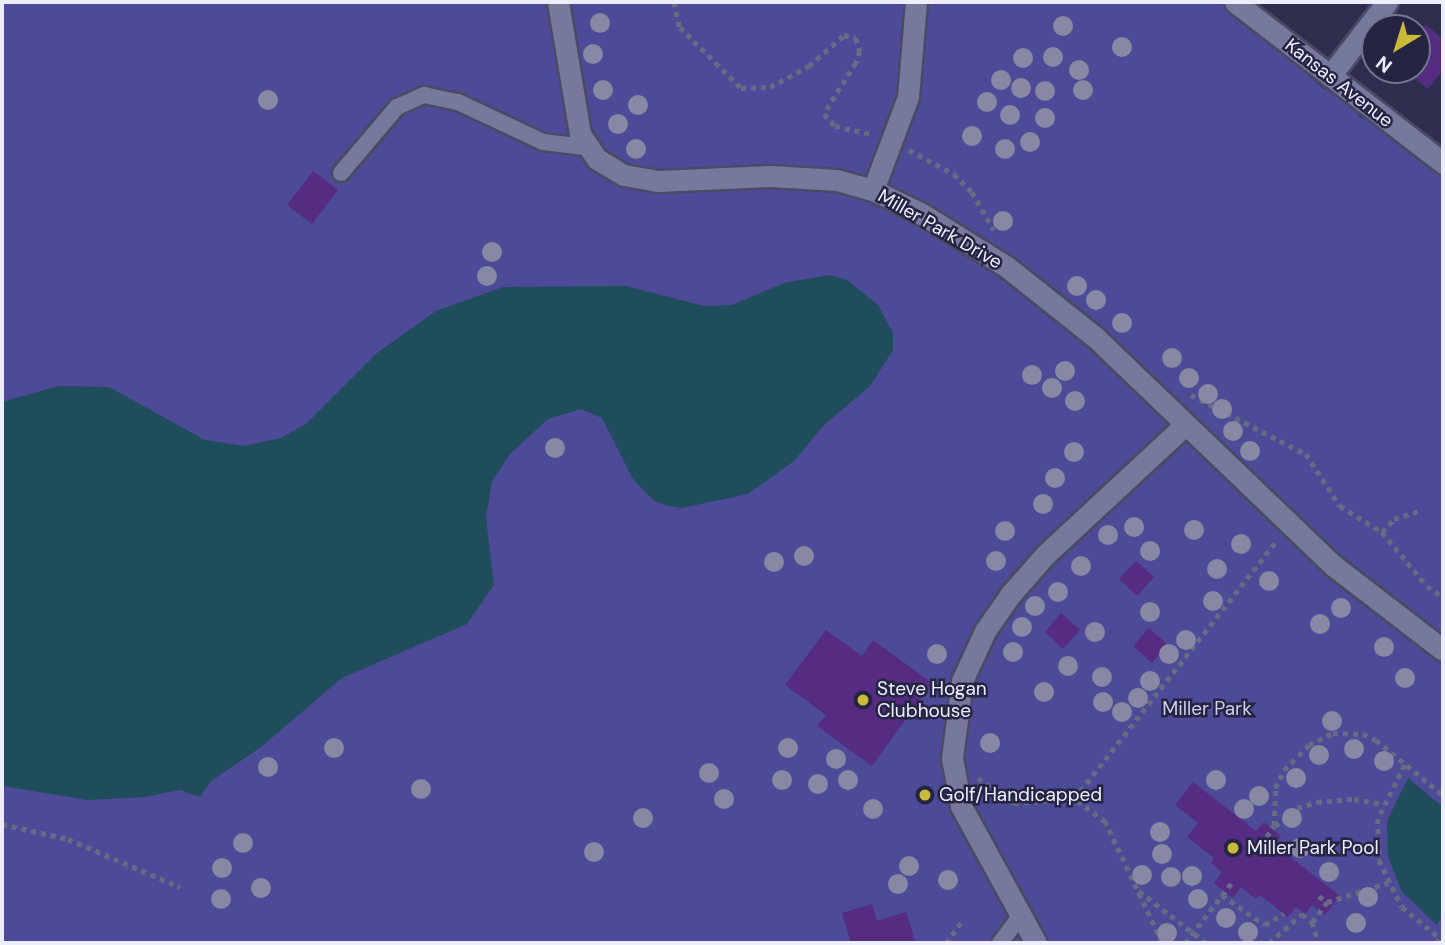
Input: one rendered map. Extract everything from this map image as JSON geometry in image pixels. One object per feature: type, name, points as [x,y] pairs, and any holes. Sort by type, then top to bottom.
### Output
[{"type":"street","points":[[558,2],[574,106],[585,147]]},
{"type":"street","points":[[873,190],[908,97],[916,2]]},
{"type":"street","name":"Kansas Avenue","points":[[1235,2],[1443,163]]},
{"type":"street","points":[[1330,76],[1387,2]]},
{"type":"street","name":"Miller Park Drive","points":[[585,147],[613,169],[637,178],[676,181],[808,176],[873,190],[922,214],[1007,267],[1095,337],[1357,587],[1443,650]]},
{"type":"street","points":[[1035,943],[966,816],[952,758],[962,681],[997,612],[1045,555],[1185,425]]},
{"type":"lane","points":[[341,173],[397,107],[424,95],[458,102],[542,142],[585,147]]},
{"type":"lane","points":[[1000,943],[1020,916]]},
{"type":"path","points":[[1382,532],[1394,519],[1418,511]]},
{"type":"path","points":[[1074,799],[1290,524]]},
{"type":"path","points":[[1274,826],[1278,780],[1298,752],[1333,733],[1363,734],[1388,747],[1405,765],[1443,795]]},
{"type":"path","points":[[952,758],[1014,803],[1074,799],[1105,822],[1162,943]]},
{"type":"path","points":[[1405,765],[1383,804],[1377,848],[1388,883],[1412,917],[1442,935],[1436,943]]},
{"type":"path","points":[[1261,845],[1274,826],[1297,808],[1317,802],[1354,799],[1383,804]]},
{"type":"path","points":[[2,824],[68,839],[180,887]]},
{"type":"path","points":[[1185,943],[1233,881]]},
{"type":"path","points":[[1312,922],[1327,902],[1388,883]]},
{"type":"path","points":[[1138,891],[1206,943]]},
{"type":"path","points":[[1222,895],[1265,925],[1284,914]]},
{"type":"path","points":[[1319,896],[1327,902]]},
{"type":"path","points":[[1269,943],[1302,914],[1312,922],[1319,943]]},
{"type":"path","points":[[946,943],[962,921]]},
{"type":"green space","name":"Miller Park","points":[[2,2],[1232,2],[1308,65],[1305,73],[1324,89],[1335,88],[1360,117],[1379,125],[1416,130],[1431,138],[1443,157],[1443,943],[2,943]]},
{"type":"water","points":[[829,275],[847,280],[878,305],[893,333],[893,350],[870,386],[824,425],[794,461],[748,494],[682,508],[665,505],[653,500],[633,479],[602,418],[581,409],[548,419],[510,454],[492,481],[486,518],[494,585],[467,624],[342,678],[261,747],[211,781],[200,797],[180,790],[145,797],[87,800],[2,786],[2,402],[58,386],[109,387],[205,440],[243,446],[281,438],[306,424],[377,353],[436,311],[503,287],[626,286],[704,306],[732,305],[784,283]]},
{"type":"water","points":[[1408,778],[1443,807],[1443,914],[1437,925],[1402,892],[1388,857],[1387,821]]},
{"type":"building","points":[[1431,29],[1443,39],[1443,70],[1428,89],[1422,84],[1431,84]]},
{"type":"building","points":[[313,171],[338,190],[312,224],[287,205]]},
{"type":"building","points":[[1136,561],[1154,577],[1137,596],[1119,579]]},
{"type":"building","points":[[1061,613],[1080,630],[1063,649],[1045,632]]},
{"type":"building","points":[[1149,628],[1168,645],[1152,663],[1133,646]]},
{"type":"building","name":"Steve Hogan Clubhouse","points":[[826,630],[862,656],[873,640],[932,683],[872,766],[817,726],[826,715],[785,685]]},
{"type":"building","name":"Miller Park Pool","points":[[1193,782],[1256,831],[1264,822],[1281,836],[1275,845],[1340,896],[1325,915],[1312,905],[1305,914],[1296,907],[1288,917],[1260,895],[1256,899],[1241,887],[1233,898],[1214,883],[1222,872],[1211,863],[1214,858],[1187,837],[1198,823],[1175,805]]},
{"type":"building","points":[[872,904],[877,921],[906,912],[916,943],[851,943],[842,913]]},
{"type":"place","name":"Steve Hogan Clubhouse","points":[[863,700]]},
{"type":"place","name":"Golf/Handicapped","points":[[925,795]]},
{"type":"place","name":"Miller Park Pool","points":[[1233,848]]}]
